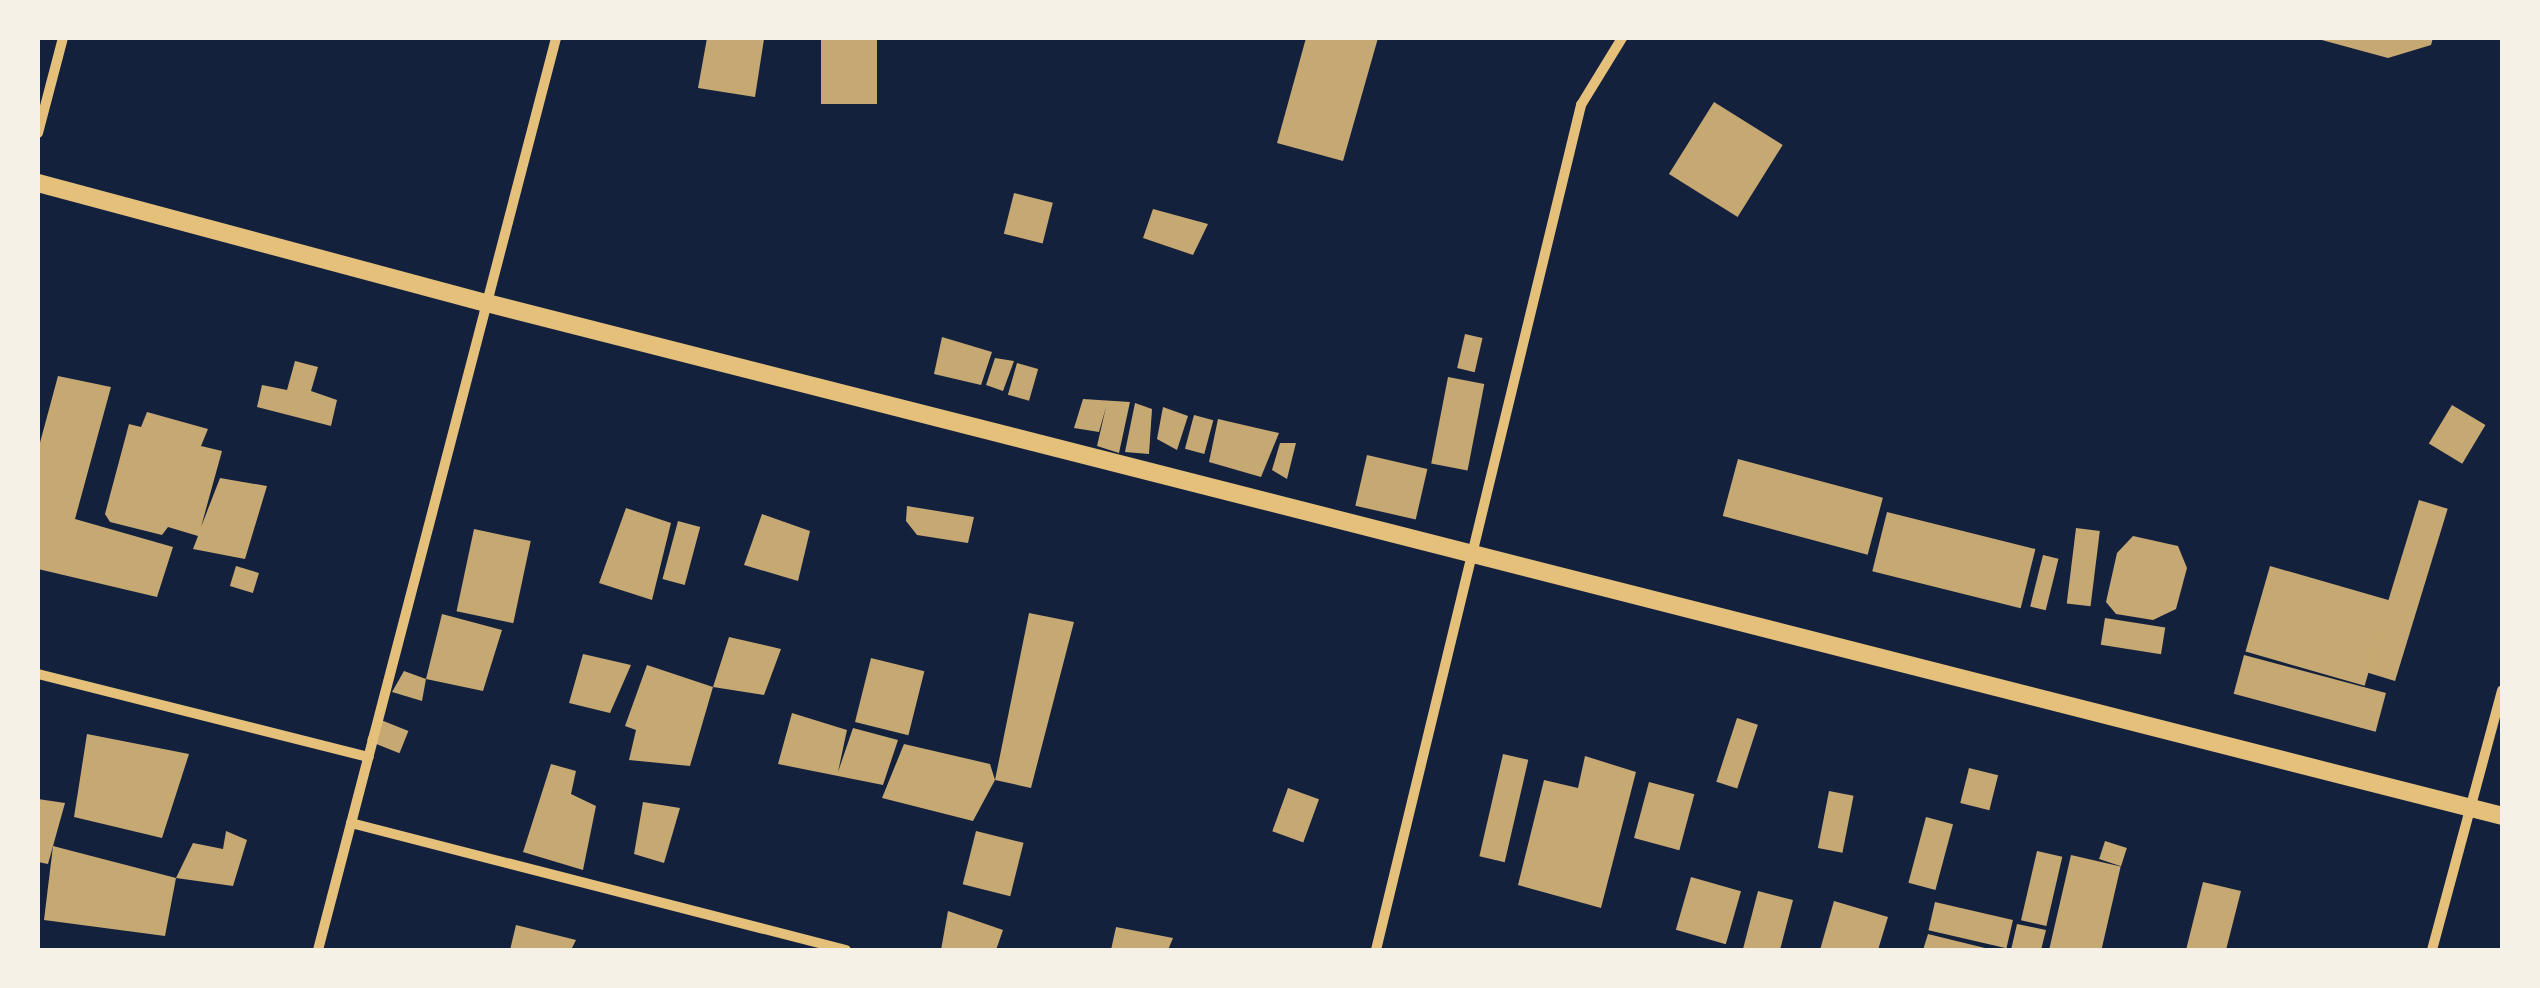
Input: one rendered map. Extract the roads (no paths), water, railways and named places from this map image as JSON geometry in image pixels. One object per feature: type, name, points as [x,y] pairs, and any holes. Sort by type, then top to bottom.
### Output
[{"type":"street","points":[[38,133],[64,38]]},
{"type":"street","points":[[318,950],[556,38]]},
{"type":"street","points":[[1376,950],[1581,105],[1622,38]]},
{"type":"street","points":[[38,182],[487,304],[2502,816]]},
{"type":"street","points":[[38,674],[369,757]]},
{"type":"street","points":[[2432,950],[2502,690]]},
{"type":"street","points":[[351,823],[846,950]]}]
